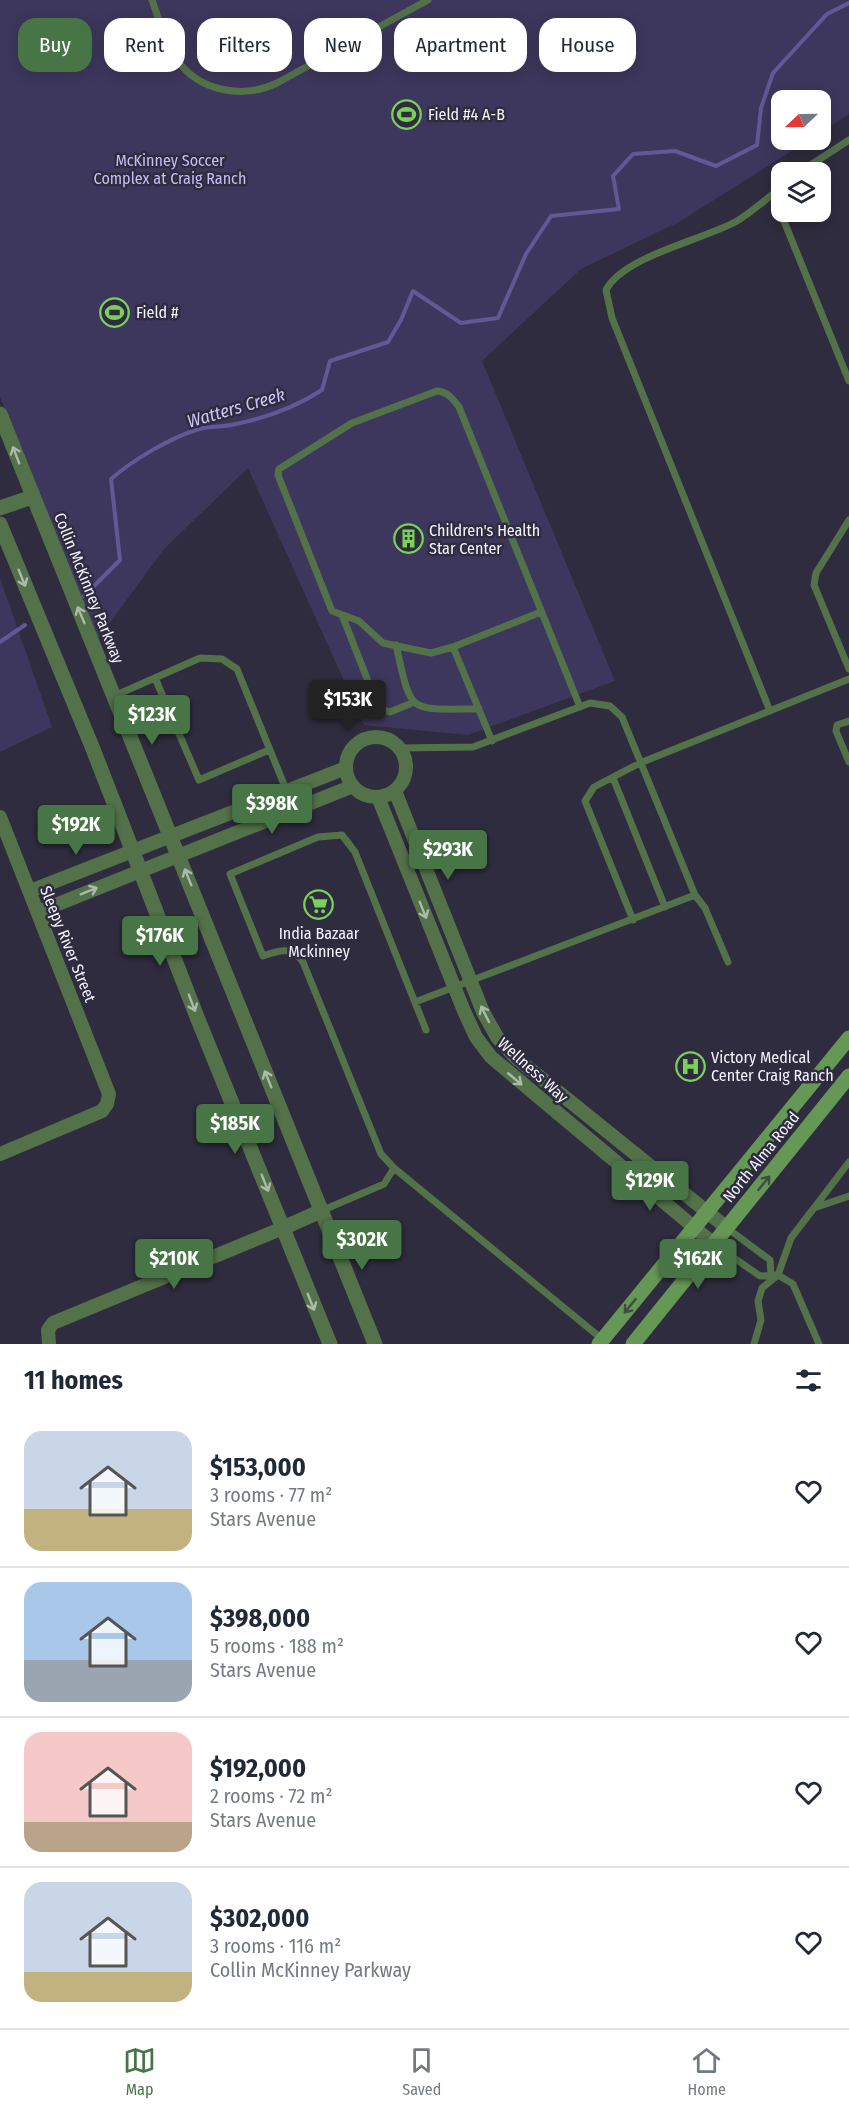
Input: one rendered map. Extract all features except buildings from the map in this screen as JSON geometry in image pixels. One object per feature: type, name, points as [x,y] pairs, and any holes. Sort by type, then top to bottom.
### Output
[{"type":"main road","name":"North Alma Road","points":[[601,1342],[849,1038]]},
{"type":"main road","name":"North Alma Road","points":[[633,1344],[849,1076]]},
{"type":"street","name":"Collin McKinney Parkway","points":[[0,414],[375,1344]]},
{"type":"street","points":[[0,508],[32,496]]},
{"type":"street","points":[[0,524],[330,1344]]},
{"type":"street","points":[[381,737],[392,741],[400,748],[405,757],[406,773],[395,791],[378,797],[360,793],[353,786],[346,768],[350,753],[363,740],[381,737]]},
{"type":"street","points":[[30,891],[346,768]]},
{"type":"street","points":[[38,912],[353,786]]},
{"type":"street","name":"Wellness Way","points":[[395,791],[472,982],[497,1037],[515,1057],[727,1228]]},
{"type":"street","name":"Wellness Way","points":[[378,797],[455,989],[476,1036],[491,1058],[714,1244]]},
{"type":"street","name":"Sleepy River Street","points":[[0,817],[109,1094],[107,1104],[102,1111],[0,1154]]},
{"type":"street","points":[[49,1337],[54,1323],[321,1211]]},
{"type":"lane","points":[[152,0],[171,50],[183,67],[214,88],[238,92],[257,90],[277,83],[428,0]]},
{"type":"lane","points":[[815,162],[849,140]]},
{"type":"lane","points":[[770,711],[612,318],[606,290],[619,274],[648,258],[737,221],[771,196]]},
{"type":"lane","points":[[784,222],[849,381]]},
{"type":"lane","points":[[541,612],[453,647],[431,653],[383,643],[359,621],[332,611],[278,475],[279,469],[352,423],[437,391],[452,397],[459,407],[580,707]]},
{"type":"lane","points":[[849,520],[816,573],[814,585],[849,669]]},
{"type":"lane","points":[[342,615],[379,709],[390,712],[412,703]]},
{"type":"lane","points":[[396,645],[406,691],[412,703],[424,709],[479,709]]},
{"type":"lane","points":[[453,647],[492,741]]},
{"type":"lane","points":[[114,696],[200,658],[222,659],[237,669],[294,809]]},
{"type":"lane","points":[[155,678],[199,780],[269,750]]},
{"type":"lane","points":[[633,920],[585,801],[594,787],[640,763],[849,680]]},
{"type":"lane","points":[[400,748],[473,747],[590,703],[609,706],[622,717],[695,896],[705,908],[728,962]]},
{"type":"lane","points":[[849,720],[837,725],[836,731],[849,762]]},
{"type":"lane","points":[[613,778],[665,907]]},
{"type":"lane","points":[[426,1030],[356,852],[342,835],[318,837],[230,874],[263,956],[279,950],[290,950],[296,952],[303,962],[381,1154],[394,1168],[601,1342]]},
{"type":"lane","points":[[415,1002],[455,989],[695,896]]},
{"type":"lane","points":[[557,1114],[568,1100]]},
{"type":"lane","points":[[606,1154],[617,1140]]},
{"type":"lane","points":[[754,1344],[761,1320],[758,1300],[762,1288],[775,1275],[791,1238],[849,1162]]},
{"type":"lane","points":[[321,1211],[384,1184],[394,1168]]},
{"type":"lane","points":[[814,1208],[849,1196]]},
{"type":"lane","points":[[727,1228],[770,1260],[775,1275]]},
{"type":"lane","points":[[714,1244],[760,1276],[775,1275],[793,1284],[819,1344]]},
{"type":"green space","name":"McKinney Soccer Complex at Craig Ranch","points":[[0,0],[849,0],[849,114],[831,126],[831,90],[771,90],[771,150],[793,150],[679,222],[581,269],[482,361],[615,681],[468,735],[364,725],[248,468],[164,549],[98,639],[0,397]]},
{"type":"green space","points":[[0,578],[52,727],[0,752]]},
{"type":"waterway","name":"Watters Creek","points":[[84,596],[120,560],[111,479],[120,471],[153,450],[188,433],[258,419],[291,407],[322,390],[330,361],[388,342],[401,320],[413,291],[461,323],[498,318],[526,254],[551,216],[619,209],[613,176],[633,154],[675,151],[716,166],[757,145],[761,108],[773,73],[827,14],[849,3]]},
{"type":"waterway","name":"Watters Creek","points":[[0,642],[25,625]]},
{"type":"place","name":"Field #4 A-B","points":[[407,114]]},
{"type":"place","name":"Field #","points":[[115,312]]},
{"type":"place","name":"Children's Health Star Center","points":[[408,539]]},
{"type":"place","name":"India Bazaar Mckinney","points":[[319,905]]},
{"type":"place","name":"Victory Medical Center Craig Ranch","points":[[690,1066]]}]
